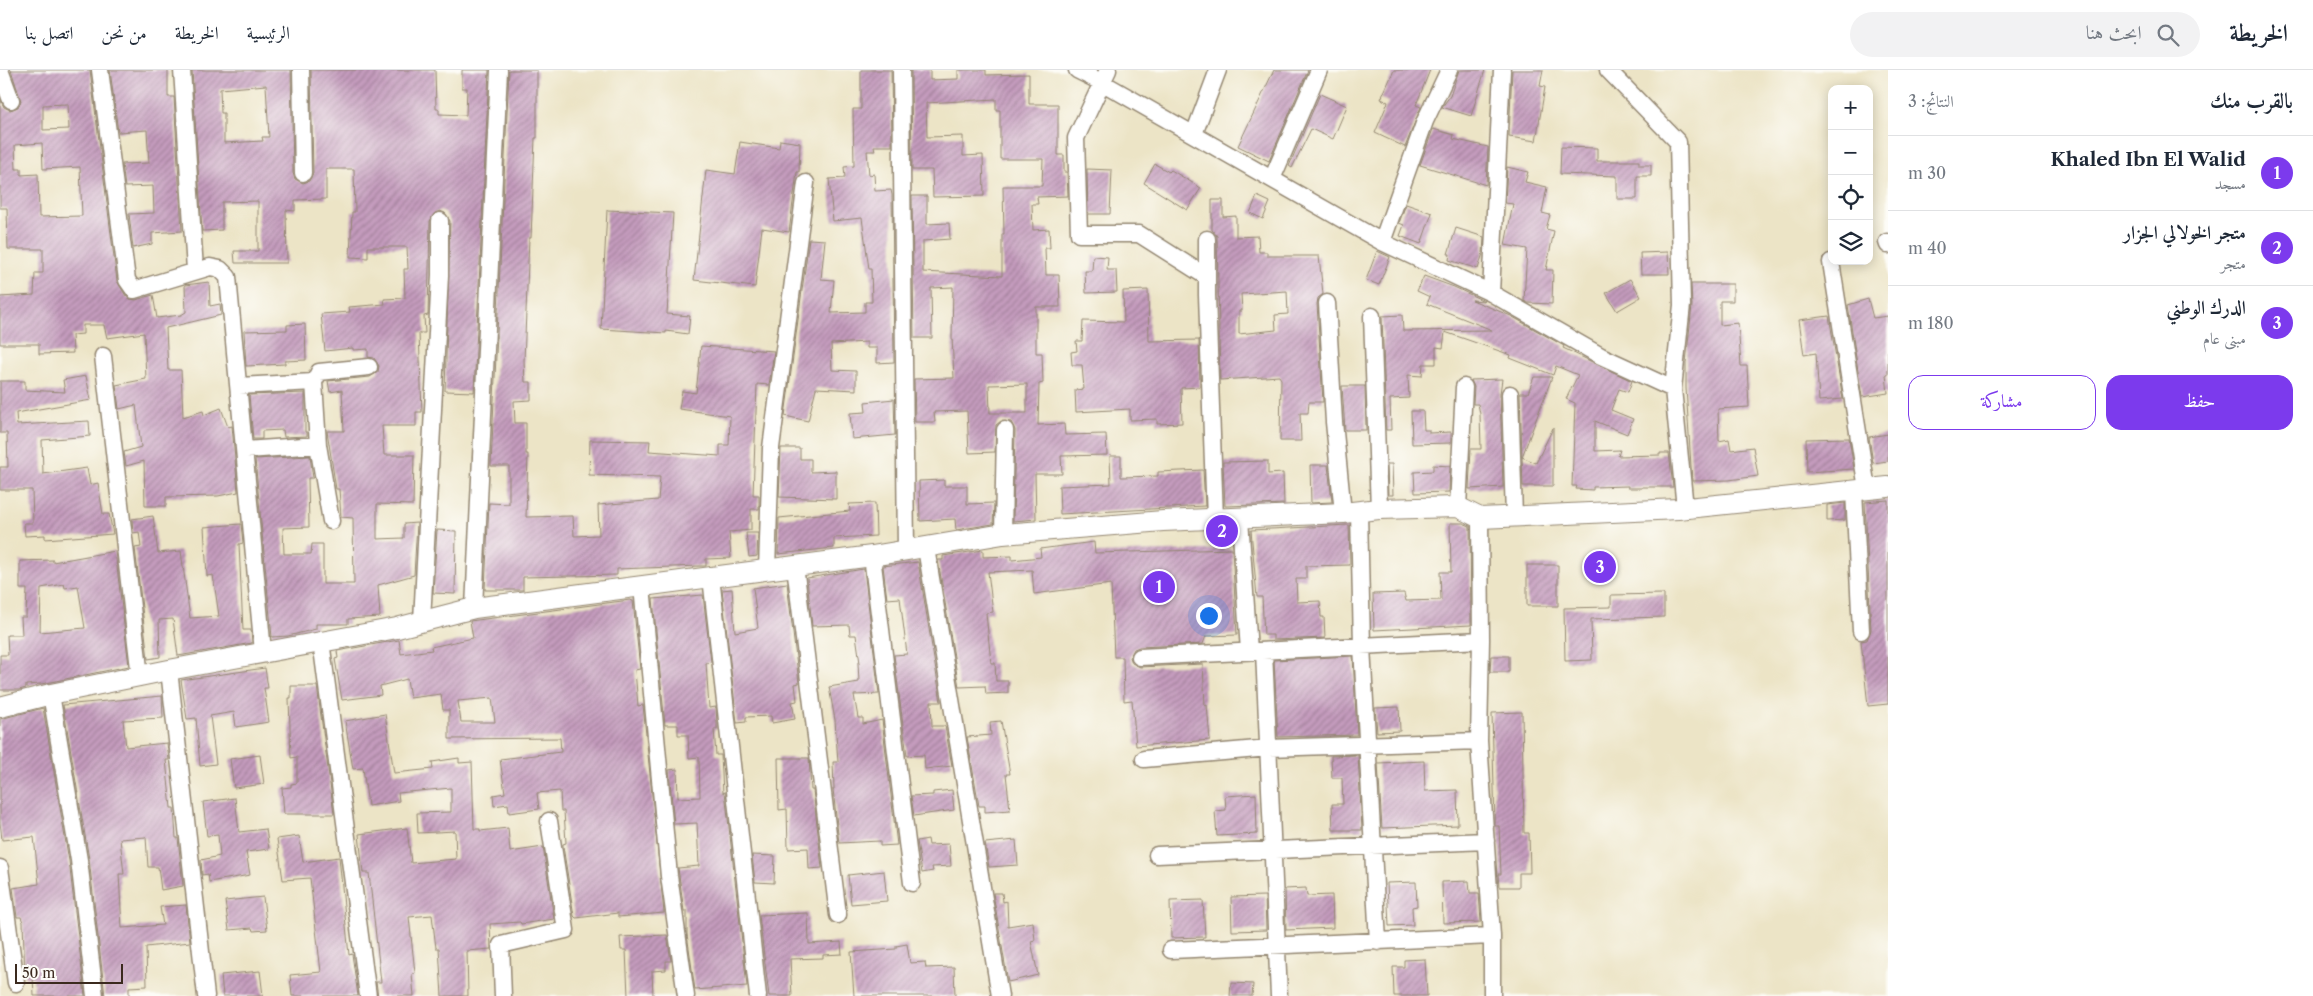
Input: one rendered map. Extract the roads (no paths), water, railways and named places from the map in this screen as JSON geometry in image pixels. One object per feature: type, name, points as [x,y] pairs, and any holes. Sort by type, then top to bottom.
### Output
[{"type":"street","points":[[0,70],[11,100]]},
{"type":"street","points":[[100,70],[127,280],[134,290],[210,267],[220,268],[228,277],[264,652]]},
{"type":"street","points":[[182,70],[195,270]]},
{"type":"street","points":[[301,70],[303,173]]},
{"type":"street","points":[[474,608],[499,70]]},
{"type":"street","points":[[901,70],[906,551]]},
{"type":"street","points":[[1077,70],[1106,76],[1194,134],[1382,242],[1490,293],[1601,356],[1673,389]]},
{"type":"street","points":[[1194,134],[1218,70]]},
{"type":"street","points":[[1272,179],[1319,70]]},
{"type":"street","points":[[1382,242],[1425,121],[1448,70]]},
{"type":"street","points":[[1490,293],[1502,70]]},
{"type":"street","points":[[1608,70],[1678,142],[1682,305],[1673,389],[1685,508]]},
{"type":"street","points":[[1106,76],[1076,138],[1079,234],[1139,234],[1207,277]]},
{"type":"street","points":[[767,570],[771,448],[806,183]]},
{"type":"street","points":[[422,621],[440,275],[440,221]]},
{"type":"street","points":[[1207,239],[1215,519]]},
{"type":"street","points":[[1830,265],[1860,490],[1861,631]]},
{"type":"street","points":[[1327,303],[1334,422],[1360,512]]},
{"type":"street","points":[[1372,316],[1360,512],[1362,646],[1378,942]]},
{"type":"street","points":[[103,356],[140,677]]},
{"type":"street","points":[[331,521],[318,445],[314,382],[319,372],[369,367]]},
{"type":"street","points":[[239,386],[314,382]]},
{"type":"street","points":[[1458,507],[1464,388]]},
{"type":"street","points":[[1510,394],[1514,516]]},
{"type":"street","points":[[1003,534],[1005,430]]},
{"type":"street","points":[[246,450],[318,445]]},
{"type":"street","points":[[0,707],[51,694],[169,670],[397,628],[474,608],[872,556],[1003,534],[1163,521],[1240,519],[1458,507],[1480,518],[1685,508],[1888,487]]},
{"type":"street","points":[[1480,518],[1482,640],[1479,741],[1492,936],[1492,996]]},
{"type":"street","points":[[1240,519],[1269,748],[1279,996]]},
{"type":"street","points":[[926,548],[1000,996]]},
{"type":"street","points":[[872,556],[912,883]]},
{"type":"street","points":[[794,566],[838,916]]},
{"type":"street","points":[[711,577],[758,996]]},
{"type":"street","points":[[642,586],[669,876],[686,996]]},
{"type":"street","points":[[1140,657],[1482,640]]},
{"type":"street","points":[[321,641],[368,996]]},
{"type":"street","points":[[169,670],[206,996]]},
{"type":"street","points":[[51,694],[78,860],[95,996]]},
{"type":"street","points":[[1144,759],[1269,748],[1479,741]]},
{"type":"street","points":[[503,996],[501,945],[566,930],[549,821]]},
{"type":"street","points":[[1156,855],[1486,841]]},
{"type":"street","points":[[0,868],[16,984]]},
{"type":"street","points":[[1171,950],[1492,936]]},
{"type":"place","name":"متجر الخولالي الجزار","points":[[1222,531]]},
{"type":"place","name":"الدرك الوطني","points":[[1600,567]]},
{"type":"place","name":"Khaled Ibn El Walid","points":[[1159,587]]}]
